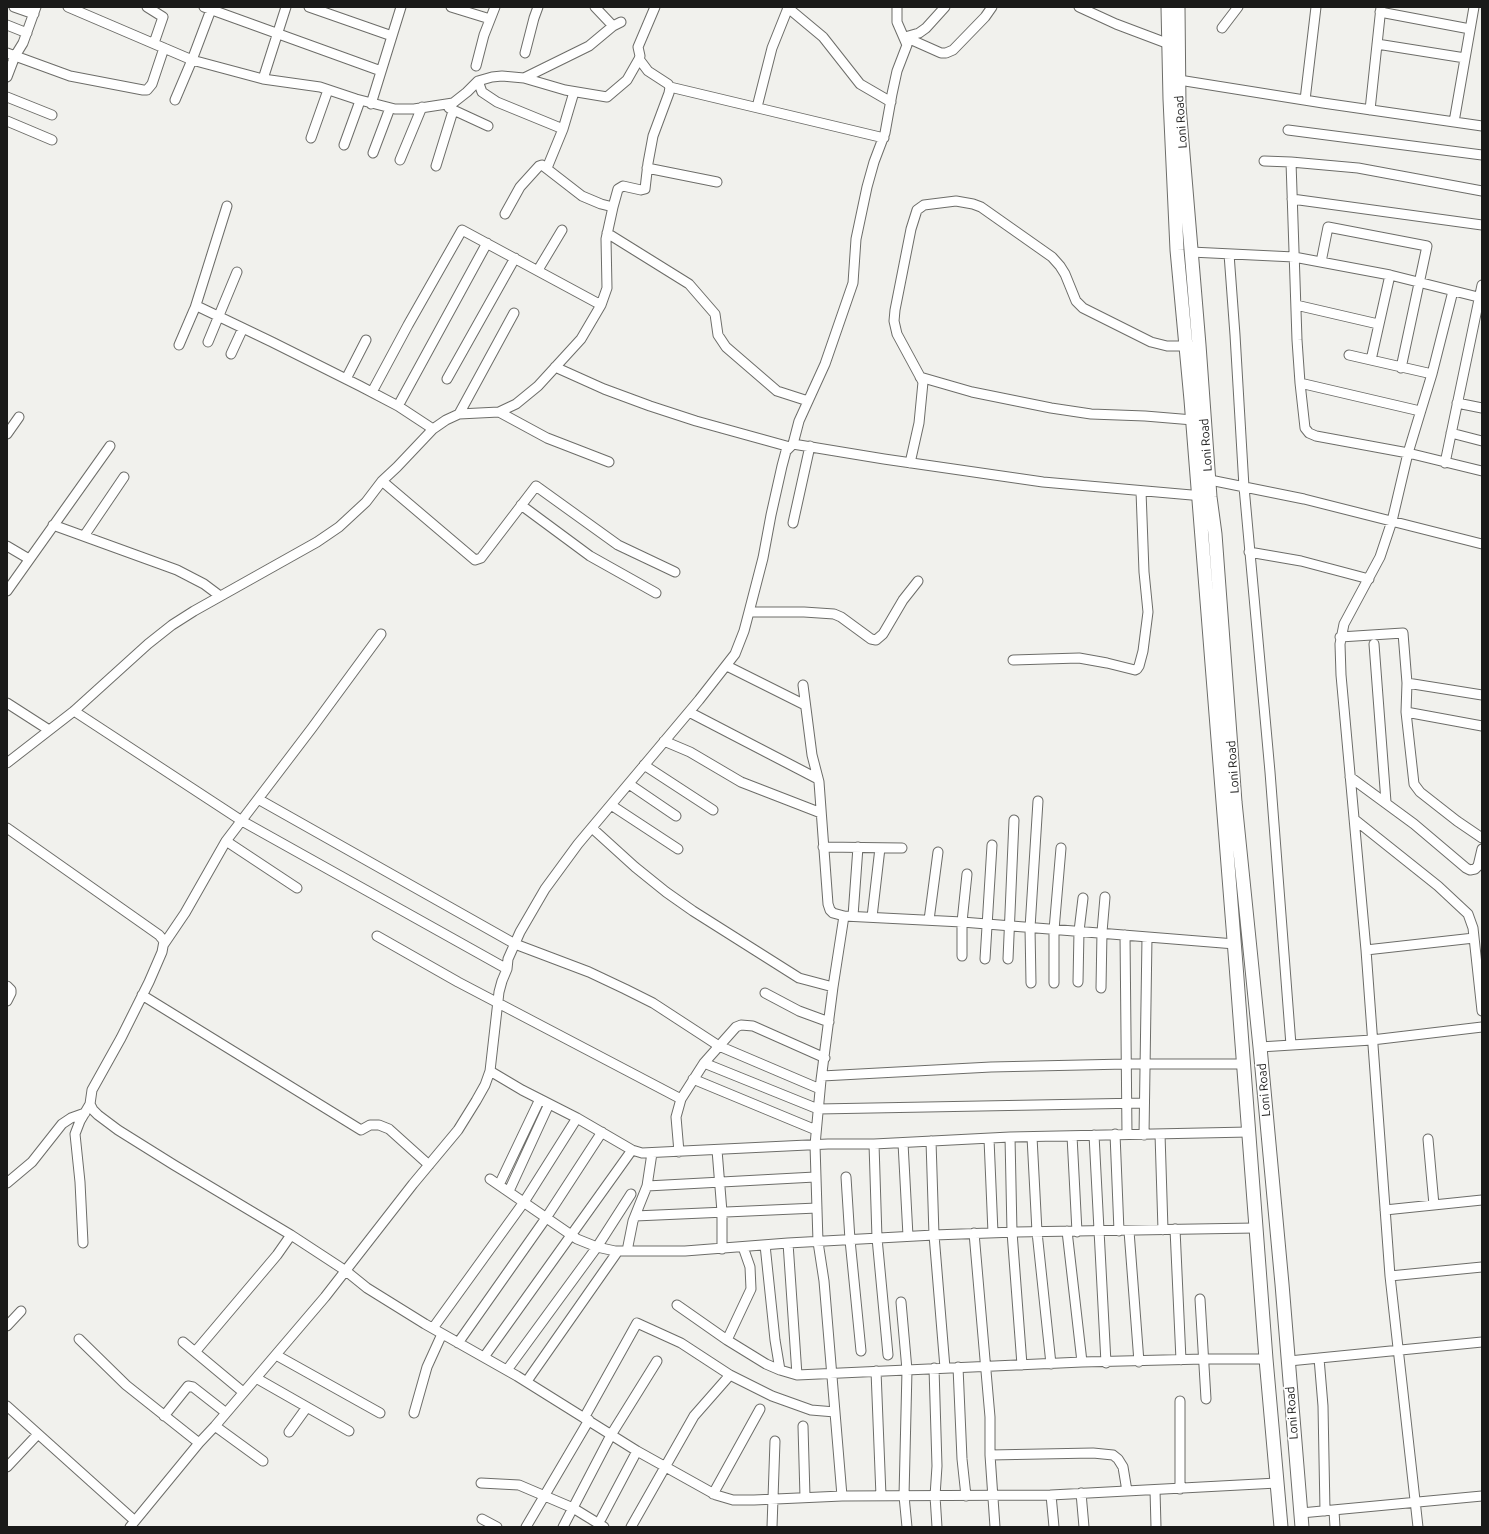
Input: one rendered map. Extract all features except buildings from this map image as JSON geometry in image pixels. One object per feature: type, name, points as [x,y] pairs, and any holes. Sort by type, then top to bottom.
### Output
[{"type":"highway","name":"Loni Road","points":[[1168,7],[1177,250],[1193,420],[1203,479]]},
{"type":"highway","name":"Loni Road","points":[[1178,7],[1179,106],[1199,345],[1204,496],[1225,748],[1236,965],[1255,1228],[1281,1527]]},
{"type":"highway","name":"Loni Road","points":[[1225,748],[1235,802],[1252,963],[1302,1527]]},
{"type":"highway","points":[[1236,965],[1252,963]]},
{"type":"street","points":[[8,72],[11,54],[23,42],[35,11],[14,7]]},
{"type":"street","points":[[68,7],[192,60],[262,79],[320,87],[371,104],[405,110],[453,103],[478,81],[502,76],[524,78],[574,92],[607,97],[627,80],[639,59],[640,56],[638,47],[655,7]]},
{"type":"street","points":[[147,7],[163,17],[154,43]]},
{"type":"street","points":[[262,79],[286,7]]},
{"type":"street","points":[[309,7],[392,36]]},
{"type":"street","points":[[371,104],[401,7]]},
{"type":"street","points":[[451,7],[490,19]]},
{"type":"street","points":[[476,66],[495,7]]},
{"type":"street","points":[[525,54],[538,7]]},
{"type":"street","points":[[524,78],[589,46],[617,24],[595,7]]},
{"type":"street","points":[[7,1406],[133,1524],[225,1412],[256,1378],[346,1271],[458,1130],[485,1086],[490,1071],[502,981],[507,969],[508,959],[520,932],[545,889],[578,844],[727,666],[739,644],[763,558],[770,514],[786,451],[791,446],[799,421],[824,364],[841,313],[850,293],[854,276],[856,239],[867,187],[874,162],[884,138],[898,71],[907,45],[905,37],[897,22],[897,7]]},
{"type":"street","points":[[905,37],[919,33],[926,28],[945,7]]},
{"type":"street","points":[[905,37],[941,54],[946,53],[953,50],[985,17],[992,7]]},
{"type":"street","points":[[1079,7],[1116,24],[1169,44]]},
{"type":"street","points":[[1222,28],[1238,7]]},
{"type":"street","points":[[1305,100],[1316,7]]},
{"type":"street","points":[[1454,122],[1474,7]]},
{"type":"street","points":[[175,100],[192,60],[209,8],[381,71]]},
{"type":"street","points":[[757,107],[772,48],[788,8],[823,37],[860,84],[891,102]]},
{"type":"street","points":[[1370,110],[1381,10],[1470,29]]},
{"type":"street","points":[[7,25],[27,33]]},
{"type":"street","points":[[1377,44],[1465,58]]},
{"type":"street","points":[[11,54],[70,76],[144,90],[149,88],[152,84],[164,48]]},
{"type":"street","points":[[639,59],[648,71],[668,84],[670,87],[884,138]]},
{"type":"street","points":[[1179,80],[1482,126]]},
{"type":"street","points":[[478,81],[482,92],[497,102],[563,129]]},
{"type":"street","points":[[7,763],[74,711],[148,644],[178,621],[339,527],[366,502],[382,481],[433,429],[446,420],[460,414],[499,412],[516,404],[527,396],[581,339],[601,305],[607,282],[607,233],[613,207],[621,186],[641,190],[645,189],[653,136],[670,87]]},
{"type":"street","points":[[311,138],[328,90]]},
{"type":"street","points":[[547,168],[563,129],[574,92]]},
{"type":"street","points":[[7,97],[52,116]]},
{"type":"street","points":[[344,145],[360,101]]},
{"type":"street","points":[[444,104],[453,111],[488,126]]},
{"type":"street","points":[[373,153],[390,108]]},
{"type":"street","points":[[400,160],[422,108]]},
{"type":"street","points":[[436,166],[453,111]]},
{"type":"street","points":[[7,121],[52,140]]},
{"type":"street","points":[[1288,130],[1482,155]]},
{"type":"street","points":[[1264,161],[1358,168],[1482,191]]},
{"type":"street","points":[[1292,162],[1296,305],[1300,383],[1305,428],[1309,433],[1316,436],[1408,453],[1482,472]]},
{"type":"street","points":[[505,214],[527,178],[539,166],[542,165],[569,188],[582,196],[613,207]]},
{"type":"street","points":[[647,168],[717,182]]},
{"type":"street","points":[[1292,199],[1482,225]]},
{"type":"street","points":[[910,463],[922,403],[922,382],[897,334],[894,321],[908,240],[919,207],[935,203],[956,201],[981,207],[1052,256],[1060,266],[1071,286],[1076,301],[1083,308],[1151,342],[1167,346],[1199,345]]},
{"type":"street","points":[[179,345],[195,308],[227,206]]},
{"type":"street","points":[[1321,262],[1328,227],[1427,246],[1401,368]]},
{"type":"street","points":[[372,392],[462,230],[601,305]]},
{"type":"street","points":[[538,270],[562,230]]},
{"type":"street","points":[[607,233],[689,284],[715,314],[718,335],[726,347],[777,391],[808,401]]},
{"type":"street","points":[[398,406],[486,243]]},
{"type":"street","points":[[1191,252],[1294,257],[1390,275],[1481,297]]},
{"type":"street","points":[[1229,254],[1249,552],[1270,772],[1291,1045]]},
{"type":"street","points":[[446,379],[515,258]]},
{"type":"street","points":[[208,342],[238,272]]},
{"type":"street","points":[[1371,360],[1390,275]]},
{"type":"street","points":[[1445,463],[1481,297],[1482,285]]},
{"type":"street","points":[[1418,1527],[1397,1350],[1390,1276],[1366,950],[1341,675],[1340,636],[1344,624],[1380,558],[1392,521],[1408,453],[1432,374],[1453,291]]},
{"type":"street","points":[[1296,305],[1378,324]]},
{"type":"street","points":[[195,308],[199,307],[372,392],[398,406],[433,429]]},
{"type":"street","points":[[460,414],[514,313]]},
{"type":"street","points":[[231,354],[243,328]]},
{"type":"street","points":[[346,379],[366,340]]},
{"type":"street","points":[[1349,355],[1432,374]]},
{"type":"street","points":[[555,367],[650,406],[696,421],[791,446],[810,446],[910,463],[1043,482],[1204,496]]},
{"type":"street","points":[[920,378],[972,392],[1051,408],[1091,414],[1193,420]]},
{"type":"street","points":[[1300,383],[1420,412]]},
{"type":"street","points":[[1457,403],[1482,408]]},
{"type":"street","points":[[499,412],[547,438],[609,462]]},
{"type":"street","points":[[7,434],[19,417]]},
{"type":"street","points":[[1451,433],[1482,441]]},
{"type":"street","points":[[7,591],[110,446]]},
{"type":"street","points":[[793,523],[810,446]]},
{"type":"street","points":[[84,536],[124,478]]},
{"type":"street","points":[[1203,479],[1304,500],[1482,544]]},
{"type":"street","points":[[382,481],[475,560],[481,558],[536,486],[618,545],[675,572]]},
{"type":"street","points":[[1013,660],[1079,658],[1134,670],[1137,669],[1143,651],[1148,612],[1144,572],[1142,491]]},
{"type":"street","points":[[521,505],[590,556],[656,593]]},
{"type":"street","points":[[53,525],[177,570],[204,584],[220,596]]},
{"type":"street","points":[[7,546],[29,559]]},
{"type":"street","points":[[1249,552],[1301,561],[1369,579]]},
{"type":"street","points":[[749,612],[804,612],[834,614],[841,617],[871,639],[876,640],[883,634],[903,600],[918,581]]},
{"type":"street","points":[[1340,636],[1403,633],[1406,712],[1413,780],[1416,788],[1457,821],[1482,838]]},
{"type":"street","points":[[83,1243],[80,1182],[75,1134],[90,1104],[92,1090],[121,1038],[162,952],[164,944],[185,913],[226,841],[381,634]]},
{"type":"street","points":[[1374,644],[1386,802]]},
{"type":"street","points":[[727,666],[805,705]]},
{"type":"street","points":[[1406,683],[1482,695]]},
{"type":"street","points":[[803,686],[812,755],[818,779],[823,847],[830,910],[833,913],[872,918],[962,922],[1054,930],[1102,932],[1235,944]]},
{"type":"street","points":[[7,703],[49,730]]},
{"type":"street","points":[[74,711],[242,821],[507,969]]},
{"type":"street","points":[[689,712],[818,779]]},
{"type":"street","points":[[1406,712],[1482,726]]},
{"type":"street","points":[[664,741],[690,752],[741,782],[821,813]]},
{"type":"street","points":[[644,765],[713,810]]},
{"type":"street","points":[[1350,777],[1386,802],[1466,868],[1470,870],[1475,869],[1480,862],[1482,849]]},
{"type":"street","points":[[629,784],[676,816]]},
{"type":"street","points":[[258,799],[515,944],[589,972],[640,996],[671,1014],[719,1046],[820,1089]]},
{"type":"street","points":[[1031,983],[1030,928],[1038,801]]},
{"type":"street","points":[[611,805],[678,849]]},
{"type":"street","points":[[1008,959],[1014,820]]},
{"type":"street","points":[[1354,820],[1438,886],[1461,906],[1472,921],[1482,1011]]},
{"type":"street","points":[[7,828],[159,935],[164,944]]},
{"type":"street","points":[[592,828],[635,867],[693,911],[799,978],[833,987]]},
{"type":"street","points":[[226,841],[297,888]]},
{"type":"street","points":[[986,959],[986,924],[992,845]]},
{"type":"street","points":[[823,847],[902,848]]},
{"type":"street","points":[[842,1496],[824,1281],[818,1242],[815,1145],[820,1089],[833,987],[848,916],[858,847]]},
{"type":"street","points":[[872,918],[880,848]]},
{"type":"street","points":[[1054,983],[1054,930],[1061,848]]},
{"type":"street","points":[[929,920],[938,852]]},
{"type":"street","points":[[962,956],[962,922],[967,874]]},
{"type":"street","points":[[1101,988],[1102,932],[1105,897]]},
{"type":"street","points":[[1078,982],[1083,898]]},
{"type":"street","points":[[1125,935],[1126,1134]]},
{"type":"street","points":[[377,936],[681,1099]]},
{"type":"street","points":[[1144,1134],[1147,937]]},
{"type":"street","points":[[1366,950],[1474,938]]},
{"type":"street","points":[[7,986],[11,990],[11,993],[7,1001]]},
{"type":"street","points":[[765,993],[799,1011],[829,1022]]},
{"type":"street","points":[[142,995],[361,1130],[370,1125],[379,1125],[389,1129],[429,1165]]},
{"type":"street","points":[[679,1152],[676,1117],[681,1099],[704,1063],[736,1027],[747,1025],[753,1026],[824,1058]]},
{"type":"street","points":[[1260,1047],[1372,1040],[1482,1027]]},
{"type":"street","points":[[704,1063],[818,1109],[1144,1103]]},
{"type":"street","points":[[822,1076],[991,1067],[1126,1064],[1244,1064]]},
{"type":"street","points":[[490,1071],[522,1090],[577,1118],[632,1150],[652,1153],[815,1145],[903,1143],[1010,1137],[1249,1132]]},
{"type":"street","points":[[693,1078],[816,1130]]},
{"type":"street","points":[[499,1185],[540,1099]]},
{"type":"street","points":[[90,1104],[98,1115],[118,1130],[174,1166],[291,1235],[346,1271],[367,1288],[442,1334],[527,1381],[637,1451],[713,1494],[724,1498],[733,1500],[842,1496],[1051,1495],[1277,1483]]},
{"type":"street","points":[[509,1191],[549,1104]]},
{"type":"street","points":[[7,1183],[32,1162],[62,1124],[71,1118],[85,1113]]},
{"type":"street","points":[[433,1328],[524,1202],[577,1118]]},
{"type":"street","points":[[458,1343],[546,1218],[602,1132]]},
{"type":"street","points":[[1115,1134],[1124,1231],[1139,1362]]},
{"type":"street","points":[[1160,1134],[1163,1230]]},
{"type":"street","points":[[1094,1135],[1106,1362]]},
{"type":"street","points":[[1072,1136],[1077,1232]]},
{"type":"street","points":[[1010,1137],[1012,1232],[1022,1365]]},
{"type":"street","points":[[1032,1137],[1037,1232],[1051,1364]]},
{"type":"street","points":[[989,1139],[993,1233]]},
{"type":"street","points":[[1428,1139],[1434,1205]]},
{"type":"street","points":[[930,1141],[934,1235],[945,1368]]},
{"type":"street","points":[[903,1143],[908,1236]]},
{"type":"street","points":[[874,1144],[877,1238],[888,1355]]},
{"type":"street","points":[[484,1357],[632,1150]]},
{"type":"street","points":[[717,1150],[722,1212],[722,1249]]},
{"type":"street","points":[[527,1381],[623,1251],[647,1186],[652,1153]]},
{"type":"street","points":[[647,1186],[815,1177]]},
{"type":"street","points":[[846,1177],[850,1240],[861,1351]]},
{"type":"street","points":[[490,1179],[577,1240],[597,1247],[623,1251],[662,1252],[722,1249],[788,1243],[974,1233],[1255,1228]]},
{"type":"street","points":[[507,1370],[597,1247],[631,1194]]},
{"type":"street","points":[[1385,1210],[1482,1200]]},
{"type":"street","points":[[635,1216],[817,1208]]},
{"type":"street","points":[[1175,1230],[1181,1360]]},
{"type":"street","points":[[1067,1231],[1082,1362]]},
{"type":"street","points":[[974,1233],[990,1417],[990,1455],[995,1527]]},
{"type":"street","points":[[195,1352],[277,1255],[291,1235]]},
{"type":"street","points":[[788,1243],[797,1375]]},
{"type":"street","points":[[765,1245],[775,1340],[780,1370]]},
{"type":"street","points":[[727,1340],[751,1289],[750,1267],[743,1247]]},
{"type":"street","points":[[1390,1276],[1482,1267]]},
{"type":"street","points":[[1200,1299],[1206,1400]]},
{"type":"street","points":[[901,1302],[908,1370],[904,1496],[907,1527]]},
{"type":"street","points":[[677,1305],[727,1340],[780,1370],[797,1375],[1082,1362],[1139,1362],[1204,1359],[1266,1360]]},
{"type":"street","points":[[7,1326],[21,1311]]},
{"type":"street","points":[[526,1527],[637,1323],[681,1343],[730,1374],[772,1396],[811,1410],[835,1412]]},
{"type":"street","points":[[414,1413],[427,1367],[442,1334]]},
{"type":"street","points":[[79,1339],[126,1385],[199,1443]]},
{"type":"street","points":[[182,1342],[243,1392]]},
{"type":"street","points":[[1288,1360],[1482,1342]]},
{"type":"street","points":[[276,1354],[380,1413]]},
{"type":"street","points":[[1319,1358],[1330,1511],[1335,1527]]},
{"type":"street","points":[[563,1527],[612,1435],[657,1361]]},
{"type":"street","points":[[958,1367],[962,1459],[966,1496]]},
{"type":"street","points":[[934,1368],[937,1466],[935,1496],[937,1527]]},
{"type":"street","points":[[876,1372],[881,1496]]},
{"type":"street","points":[[631,1527],[694,1416],[730,1374]]},
{"type":"street","points":[[256,1378],[349,1431]]},
{"type":"street","points":[[164,1416],[188,1386],[193,1387],[225,1412]]},
{"type":"street","points":[[1180,1401],[1180,1488]]},
{"type":"street","points":[[289,1432],[307,1407]]},
{"type":"street","points":[[713,1494],[760,1409]]},
{"type":"street","points":[[215,1426],[263,1461]]},
{"type":"street","points":[[803,1426],[805,1497]]},
{"type":"street","points":[[7,1467],[38,1434]]},
{"type":"street","points":[[772,1527],[776,1441]]},
{"type":"street","points":[[481,1483],[519,1485],[573,1508],[603,1523],[637,1451]]},
{"type":"street","points":[[990,1455],[1093,1453],[1113,1455],[1118,1459],[1123,1467],[1127,1491]]},
{"type":"street","points":[[1155,1490],[1156,1527]]},
{"type":"street","points":[[1081,1493],[1084,1527]]},
{"type":"street","points":[[1051,1495],[1054,1527]]},
{"type":"street","points":[[1301,1513],[1482,1496]]},
{"type":"street","points":[[482,1520],[497,1527]]}]
